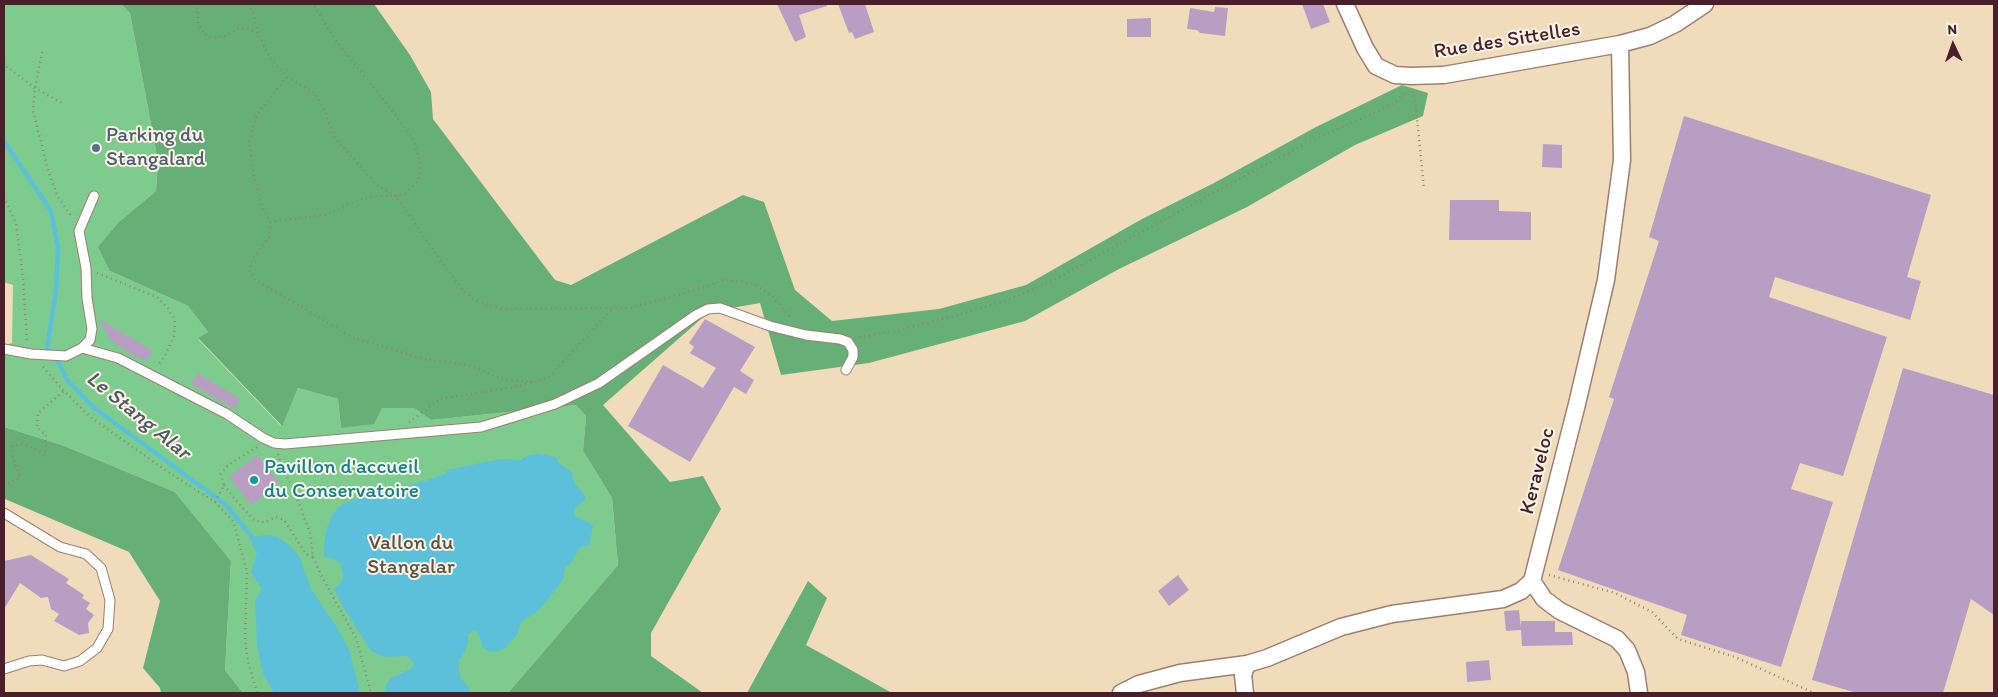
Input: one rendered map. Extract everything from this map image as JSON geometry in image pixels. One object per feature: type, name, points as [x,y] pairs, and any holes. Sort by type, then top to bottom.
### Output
[{"type":"street","name":"Rue des Sittelles","points":[[1345,4],[1365,48],[1376,66],[1394,75],[1411,76],[1444,75],[1620,44],[1650,36],[1675,24],[1705,4]]},
{"type":"street","name":"Keraveloc","points":[[1533,576],[1577,404],[1606,280],[1622,160],[1620,44]]},
{"type":"street","points":[[1121,693],[1140,684],[1180,673],[1247,664],[1267,658],[1341,627],[1392,614],[1503,599],[1521,591],[1533,576],[1544,599],[1560,611],[1617,639],[1627,650],[1636,672],[1639,693]]},
{"type":"street","points":[[1245,693],[1243,675],[1247,664]]},
{"type":"lane","points":[[4,349],[31,354],[66,356],[82,348],[90,340],[92,329],[87,298],[86,268],[79,231],[94,196]]},
{"type":"lane","points":[[82,348],[118,358],[227,414],[263,438],[274,443],[285,444],[481,427],[555,404],[599,383],[696,315],[720,308],[770,326],[806,335],[840,339],[848,342],[852,350],[852,356],[846,370]]},
{"type":"lane","points":[[4,513],[60,547],[86,554],[101,568],[110,600],[108,629],[97,648],[80,661],[64,666],[42,660],[30,661],[4,669]]},
{"type":"path","points":[[193,4],[198,9],[198,23],[204,34],[213,38],[226,36],[238,29],[247,28],[258,33]]},
{"type":"path","points":[[248,4],[254,15],[258,33],[270,58],[286,77],[315,93],[326,113],[333,136],[377,185],[396,196],[440,260],[464,291],[476,301],[503,309],[628,308],[686,293],[724,280],[756,285],[774,298],[806,335]]},
{"type":"path","points":[[270,222],[325,215],[374,196],[396,196],[406,193],[417,182],[420,172],[419,158],[412,137],[334,38],[312,4]]},
{"type":"path","points":[[42,52],[33,111],[49,173],[58,197],[79,231]]},
{"type":"path","points":[[4,62],[7,67],[35,88],[64,104]]},
{"type":"path","points":[[286,77],[257,114],[249,142],[258,192],[262,207],[270,222],[270,236],[253,258],[249,270],[255,280],[352,337],[424,359],[469,365],[506,380],[534,382]]},
{"type":"path","points":[[840,339],[896,331],[962,314],[1008,300],[1059,278],[1284,155],[1385,108],[1397,101],[1410,85],[1414,98],[1424,189]]},
{"type":"path","points":[[4,196],[16,223],[24,278],[26,336],[31,354],[90,417],[174,476],[215,502],[232,521],[247,571],[245,640],[248,661],[258,693]]},
{"type":"path","points":[[86,268],[157,297],[167,307],[174,320],[174,336],[164,357]]},
{"type":"path","points":[[403,435],[410,420],[440,398],[520,386],[549,377],[614,308]]},
{"type":"path","points":[[4,486],[20,477],[13,458],[12,446],[24,444],[45,455],[46,435],[37,428],[38,413],[64,391]]},
{"type":"path","points":[[313,557],[306,554],[284,520],[276,517],[266,522],[256,521],[233,497],[224,485],[221,474],[228,464],[258,447],[274,443],[310,533],[313,557],[356,638],[371,693]]},
{"type":"path","points":[[215,502],[224,485]]},
{"type":"path","points":[[1533,576],[1615,593],[1652,612],[1678,639],[1735,657],[1814,693]]},
{"type":"green space","name":"Vallon du Stangalar","points":[[4,4],[121,4],[130,13],[158,161],[156,191],[120,221],[110,271],[188,306],[208,332],[198,339],[281,426],[298,388],[338,399],[341,428],[382,408],[414,408],[431,420],[576,405],[586,416],[583,451],[612,498],[618,565],[508,693],[243,693],[225,670],[231,561],[175,492],[62,445],[4,427],[4,346],[12,343],[13,285],[4,282]]},
{"type":"green space","points":[[121,4],[374,4],[410,55],[431,92],[433,119],[555,280],[571,285],[743,195],[764,202],[795,290],[832,321],[939,309],[1026,285],[1142,219],[1214,183],[1316,127],[1402,85],[1428,93],[1423,116],[1355,145],[1247,207],[1119,269],[1025,321],[869,363],[781,375],[760,303],[709,312],[603,405],[670,482],[703,476],[721,509],[651,633],[651,656],[703,693],[508,693],[618,565],[612,498],[583,451],[586,416],[576,405],[431,420],[414,408],[382,408],[374,424],[341,428],[338,399],[298,388],[282,426],[198,338],[208,332],[188,306],[110,271],[98,247],[120,221],[156,191],[158,161],[130,13]]},
{"type":"green space","points":[[4,427],[62,445],[175,492],[231,561],[225,670],[243,693],[161,693],[160,688],[143,668],[160,601],[129,552],[5,499]]},
{"type":"green space","points":[[808,581],[827,598],[806,645],[892,693],[747,693]]},
{"type":"water","points":[[537,454],[556,457],[559,463],[573,473],[572,478],[585,496],[585,500],[575,508],[575,516],[593,525],[588,546],[580,547],[571,563],[565,568],[563,579],[554,592],[538,611],[521,622],[517,635],[503,650],[490,652],[482,647],[480,637],[475,630],[468,634],[468,644],[458,661],[460,677],[469,688],[470,693],[384,693],[387,683],[391,678],[411,669],[414,663],[407,656],[384,657],[371,651],[343,607],[334,589],[342,582],[343,574],[340,563],[331,558],[324,557],[326,530],[333,514],[340,506],[353,500],[425,481],[445,474],[447,470],[500,459],[521,460],[524,457]]},
{"type":"water","points":[[275,536],[282,540],[300,558],[311,589],[338,629],[350,652],[360,693],[274,693],[263,674],[257,645],[255,600],[262,589],[251,572],[257,554],[251,542],[253,537]]},
{"type":"building","points":[[777,4],[827,4],[827,6],[799,15],[806,37],[795,42]]},
{"type":"building","points":[[838,4],[865,4],[874,32],[855,39],[852,32],[849,33]]},
{"type":"building","points":[[1302,4],[1323,4],[1330,22],[1311,29]]},
{"type":"building","points":[[1215,7],[1228,8],[1225,36],[1200,33],[1197,30],[1187,29],[1190,8],[1214,12]]},
{"type":"building","points":[[1151,18],[1151,37],[1127,37],[1127,19]]},
{"type":"building","points":[[1684,116],[1931,195],[1907,277],[1921,281],[1910,320],[1775,277],[1769,297],[1887,337],[1843,476],[1800,463],[1791,489],[1833,502],[1781,667],[1681,635],[1687,615],[1558,570],[1614,399],[1609,397],[1659,241],[1649,237]]},
{"type":"building","points":[[1543,144],[1562,145],[1562,168],[1542,167]]},
{"type":"building","points":[[1450,200],[1499,200],[1499,211],[1531,212],[1531,240],[1449,240]]},
{"type":"building","points":[[99,319],[153,351],[146,361],[138,356],[137,358],[111,341]]},
{"type":"building","points":[[705,319],[755,347],[740,371],[754,380],[746,394],[734,387],[690,462],[628,426],[663,365],[703,388],[716,368],[690,353],[694,347],[689,343]]},
{"type":"building","points":[[1903,368],[1994,395],[1994,615],[1971,599],[1943,693],[1857,693],[1812,680]]},
{"type":"building","points":[[198,373],[240,399],[234,409],[191,384]]},
{"type":"building","name":"Pavillon d'accueil du Conservatoire","points":[[257,455],[280,484],[251,505],[229,477]]},
{"type":"building","points":[[31,555],[69,579],[66,583],[84,595],[82,598],[90,603],[86,609],[94,615],[88,623],[89,633],[79,635],[54,621],[59,614],[51,609],[48,597],[41,598],[20,583],[4,609],[4,561]]},
{"type":"building","points":[[1178,575],[1189,590],[1169,606],[1158,591]]},
{"type":"building","points":[[1519,610],[1521,628],[1521,621],[1555,621],[1555,632],[1572,632],[1573,645],[1522,646],[1521,630],[1506,631],[1504,611]]},
{"type":"building","points":[[1489,660],[1491,680],[1467,682],[1466,662]]},
{"type":"waterway","name":"Le Stang Alar","points":[[4,141],[51,211],[58,248],[56,291],[47,348],[60,365],[67,380],[93,407],[226,505],[256,542]]},
{"type":"place","name":"Parking du Stangalard","points":[[96,148]]},
{"type":"place","name":"Pavillon d'accueil du Conservatoire","points":[[254,480]]}]
